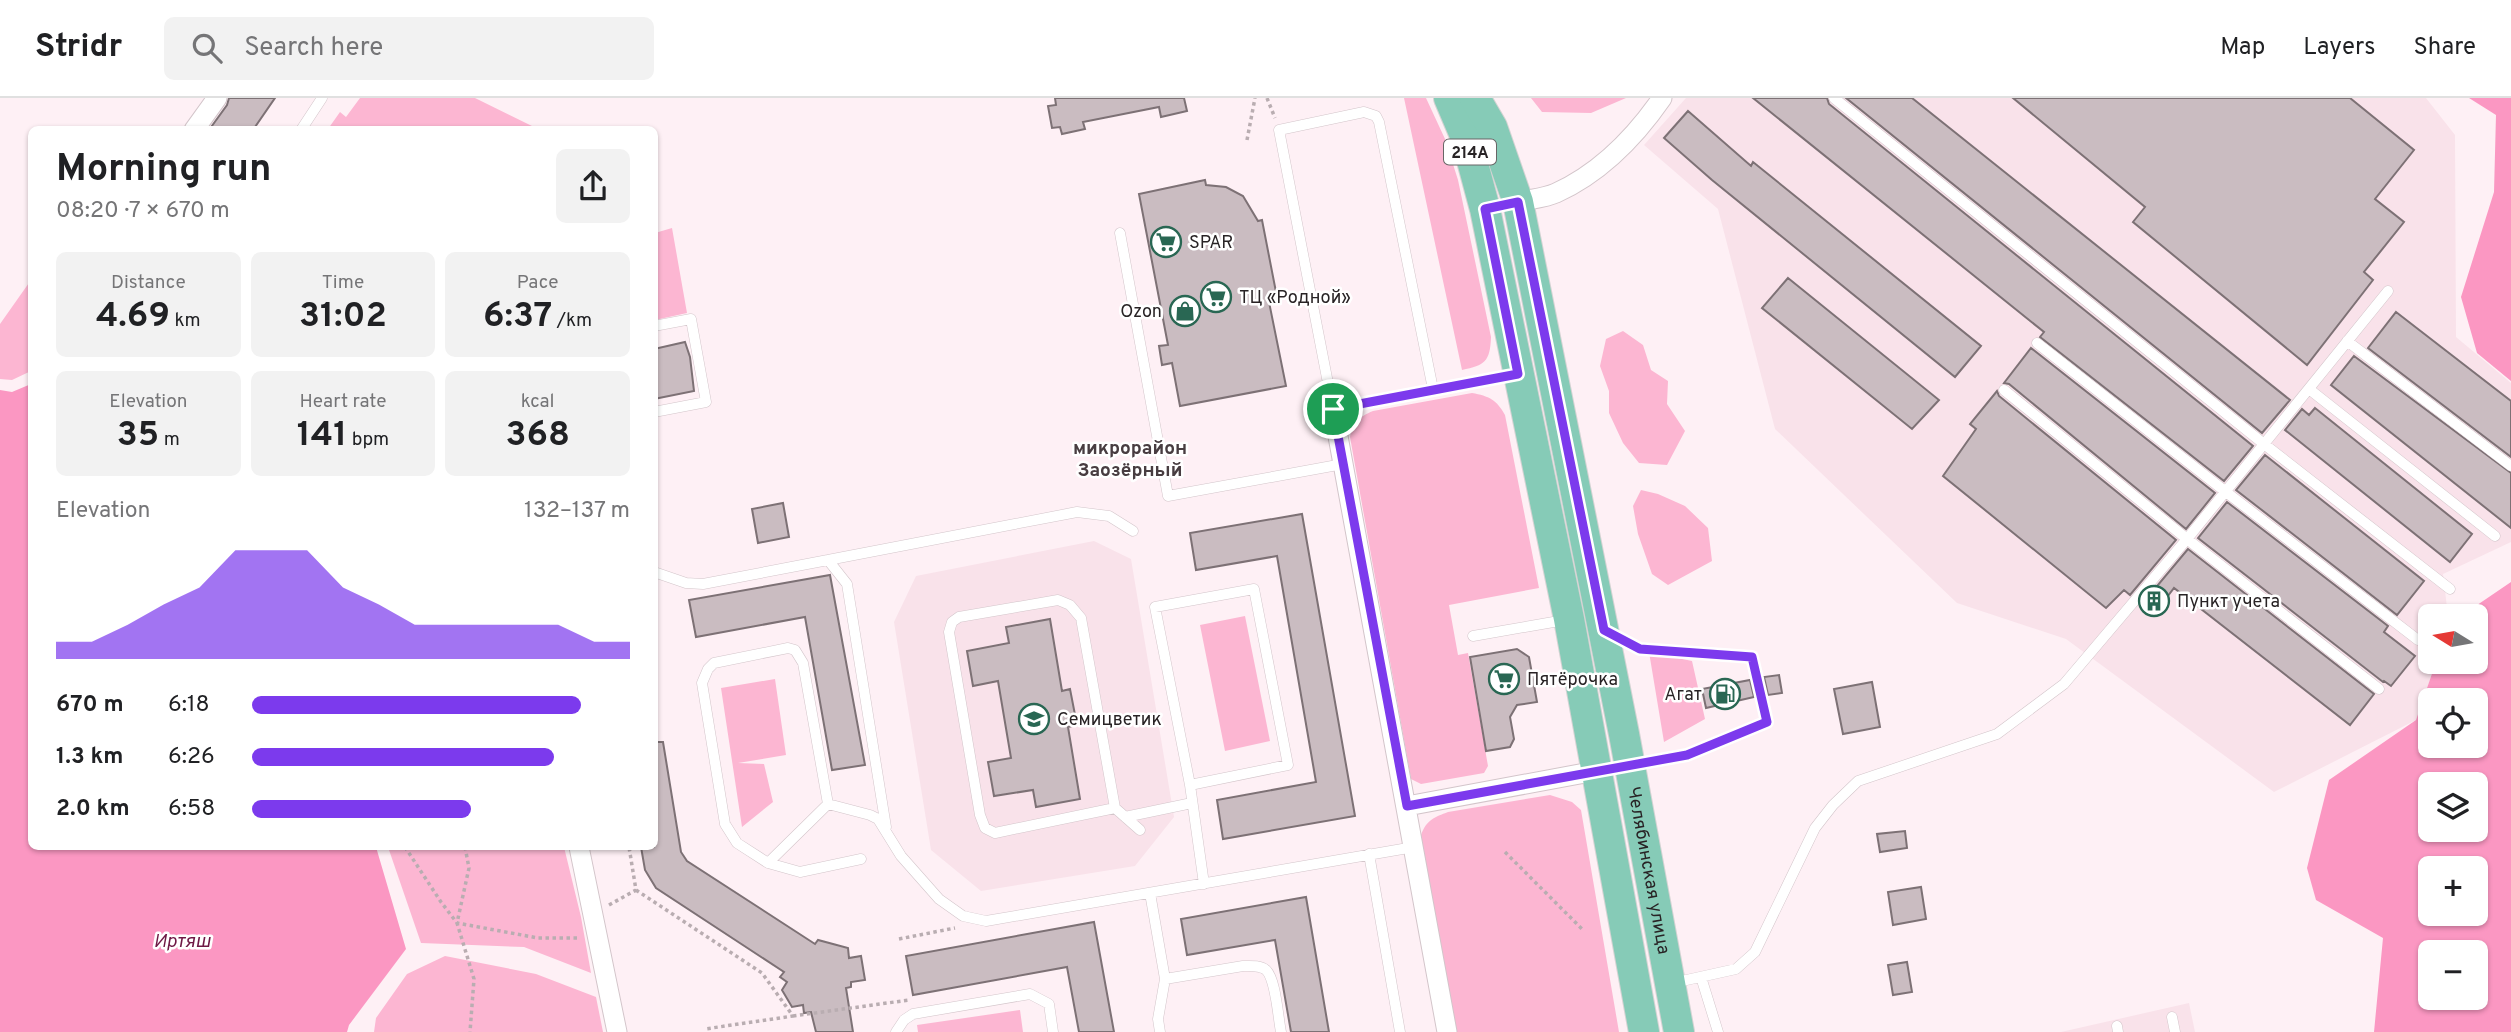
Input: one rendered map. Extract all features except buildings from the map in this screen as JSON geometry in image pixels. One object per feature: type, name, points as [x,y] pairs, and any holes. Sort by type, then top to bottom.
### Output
[{"type":"main road","name":"Челябинская улица","points":[[1449,98],[1466,138],[1485,209],[1569,619],[1644,1032]]},
{"type":"main road","name":"Челябинская улица","points":[[1475,98],[1492,127],[1518,202],[1604,630],[1679,1032]]},
{"type":"main road","points":[[1485,209],[1518,202]]},
{"type":"main road","points":[[1596,771],[1629,765]]},
{"type":"main road","points":[[1635,990],[1669,983]]},
{"type":"street","points":[[197,126],[217,98]]},
{"type":"street","points":[[1518,202],[1555,193],[1605,163],[1646,122],[1662,98]]},
{"type":"street","points":[[1333,409],[1447,1032]]},
{"type":"street","points":[[1407,806],[1596,771]]},
{"type":"street","points":[[580,850],[617,1032]]},
{"type":"lane","points":[[303,126],[322,98]]},
{"type":"lane","points":[[1834,98],[2264,444],[2450,589]]},
{"type":"lane","points":[[1433,389],[1376,116],[1364,112],[1279,130],[1333,409],[1518,374]]},
{"type":"lane","points":[[1120,233],[1168,496],[1343,464]]},
{"type":"lane","points":[[1669,983],[1736,969],[1755,952],[1815,828],[1833,805],[1858,781],[1997,734],[2064,684],[2226,492],[2388,291]]},
{"type":"lane","points":[[658,325],[691,319],[706,402],[658,411]]},
{"type":"lane","points":[[2347,341],[2511,466]]},
{"type":"lane","points":[[2037,343],[2418,640]]},
{"type":"lane","points":[[2309,389],[2495,536]]},
{"type":"lane","points":[[2004,390],[2187,539],[2379,689]]},
{"type":"lane","points":[[658,573],[686,583],[703,584],[1077,512],[1109,516],[1133,531]]},
{"type":"lane","points":[[828,560],[847,584],[886,829]]},
{"type":"lane","points":[[1189,785],[1288,765],[1254,589],[1155,607],[1189,785],[1204,884]]},
{"type":"lane","points":[[1115,808],[995,833],[985,828],[980,815],[951,645],[951,622],[959,617],[1058,600],[1070,605],[1081,618],[1115,808],[1140,830]]},
{"type":"lane","points":[[1473,636],[1569,619]]},
{"type":"lane","points":[[1604,630],[1640,649],[1752,657],[1767,722],[1687,755],[1629,765]]},
{"type":"lane","points":[[828,804],[800,656],[795,650],[788,648],[714,663],[705,675],[703,695],[725,824],[737,843],[768,863],[800,872],[861,859]]},
{"type":"lane","points":[[1125,817],[1192,803]]},
{"type":"lane","points":[[828,804],[870,815],[878,820],[901,856],[939,899],[963,916],[986,922],[1414,847]]},
{"type":"lane","points":[[768,863],[828,804]]},
{"type":"lane","points":[[1369,855],[1401,1032]]},
{"type":"lane","points":[[1150,893],[1165,979],[1158,1018],[1160,1032]]},
{"type":"lane","points":[[1165,979],[1254,965],[1266,970],[1272,981],[1281,1032]]},
{"type":"lane","points":[[1701,977],[1718,1032]]},
{"type":"lane","points":[[896,1032],[904,1020],[914,1014],[1030,994],[1049,1004],[1053,1032]]},
{"type":"lane","points":[[2172,1017],[2175,1032]]},
{"type":"path","points":[[1247,141],[1255,98]]},
{"type":"path","points":[[1267,98],[1279,130]]},
{"type":"path","points":[[407,850],[457,923],[474,979],[470,1032]]},
{"type":"path","points":[[457,923],[469,868],[466,850]]},
{"type":"path","points":[[629,850],[636,890],[762,973],[793,1016]]},
{"type":"path","points":[[1505,852],[1581,929]]},
{"type":"path","points":[[593,914],[636,890]]},
{"type":"path","points":[[899,939],[986,922]]},
{"type":"path","points":[[457,923],[538,938],[562,936],[596,940]]},
{"type":"path","points":[[705,1029],[910,1000]]},
{"type":"shaded area","points":[[360,98],[475,98],[532,126],[330,126],[340,112],[346,117]]},
{"type":"shaded area","points":[[1404,98],[1426,98],[1445,139],[1458,180],[1491,337],[1485,361],[1462,370]]},
{"type":"shaded area","points":[[1531,98],[1626,98],[1591,113],[1542,112]]},
{"type":"shaded area","points":[[1686,98],[2426,98],[2455,135],[2456,337],[2511,383],[2511,542],[2443,574],[2447,604],[2418,604],[2418,674],[2432,674],[2427,688],[2418,688],[2416,720],[2274,792],[2066,639],[1957,603],[1775,429],[1718,209],[1644,145]]},
{"type":"shaded area","points":[[672,228],[687,313],[658,319],[658,232]]},
{"type":"shaded area","points":[[28,284],[28,372],[12,380],[0,379],[0,324]]},
{"type":"shaded area","points":[[1623,331],[1643,345],[1651,370],[1668,381],[1667,404],[1685,431],[1667,465],[1639,463],[1623,443],[1609,413],[1609,391],[1600,366],[1606,339]]},
{"type":"shaded area","points":[[1472,393],[1492,400],[1505,415],[1539,588],[1449,605],[1458,655],[1468,653],[1488,766],[1484,773],[1421,784],[1411,779],[1350,437],[1357,421],[1373,411]]},
{"type":"shaded area","points":[[1641,490],[1685,506],[1708,528],[1712,561],[1668,585],[1652,574],[1638,534],[1633,506]]},
{"type":"shaded area","name":"Семицветик","points":[[1094,541],[1131,559],[1174,817],[1135,866],[981,891],[931,850],[894,622],[916,576]]},
{"type":"shaded area","points":[[1245,616],[1270,741],[1225,751],[1200,625]]},
{"type":"shaded area","points":[[1649,652],[1692,661],[1705,719],[1664,742]]},
{"type":"shaded area","points":[[775,679],[786,755],[738,763],[764,764],[773,802],[742,827],[721,688]]},
{"type":"shaded area","points":[[1550,795],[1572,802],[1581,810],[1619,1032],[1455,1032],[1421,835],[1423,830],[1428,822],[1448,812]]},
{"type":"shaded area","points":[[389,850],[565,850],[591,973],[524,947],[421,943]]},
{"type":"shaded area","points":[[445,956],[536,974],[596,997],[603,1032],[374,1032],[376,1018],[407,974]]},
{"type":"shaded area","points":[[2189,1003],[2195,1032],[2061,1032]]},
{"type":"shaded area","points":[[1020,1010],[1023,1032],[918,1032],[917,1025]]},
{"type":"water","points":[[2469,98],[2511,98],[2511,381],[2477,353],[2461,297],[2494,192],[2496,115]]},
{"type":"water","name":"Иртяш","points":[[28,385],[28,850],[377,850],[406,949],[349,1025],[347,1032],[0,1032],[0,390],[12,392]]},
{"type":"water","points":[[2511,582],[2511,1032],[2374,1032],[2383,938],[2316,900],[2307,868],[2329,780],[2416,720],[2418,714],[2418,758],[2488,758],[2488,688],[2427,688],[2432,674],[2488,674],[2488,604],[2479,604]]},
{"type":"place","name":"SPAR","points":[[1166,242]]},
{"type":"place","name":"ТЦ «Родной»","points":[[1216,297]]},
{"type":"place","name":"Ozon","points":[[1185,311]]},
{"type":"place","name":"Пункт учета","points":[[2154,601]]},
{"type":"place","name":"Пятёрочка","points":[[1504,679]]},
{"type":"place","name":"Агат","points":[[1725,694]]},
{"type":"place","name":"Семицветик","points":[[1034,719]]},
{"type":"district","name":"микрорайон Заозёрный","points":[[1130,458]]},
{"type":"route","points":[[1518,202],[1604,630],[1640,649],[1752,657],[1767,722],[1687,755],[1407,806],[1333,409],[1518,374],[1485,209],[1518,202]]}]
